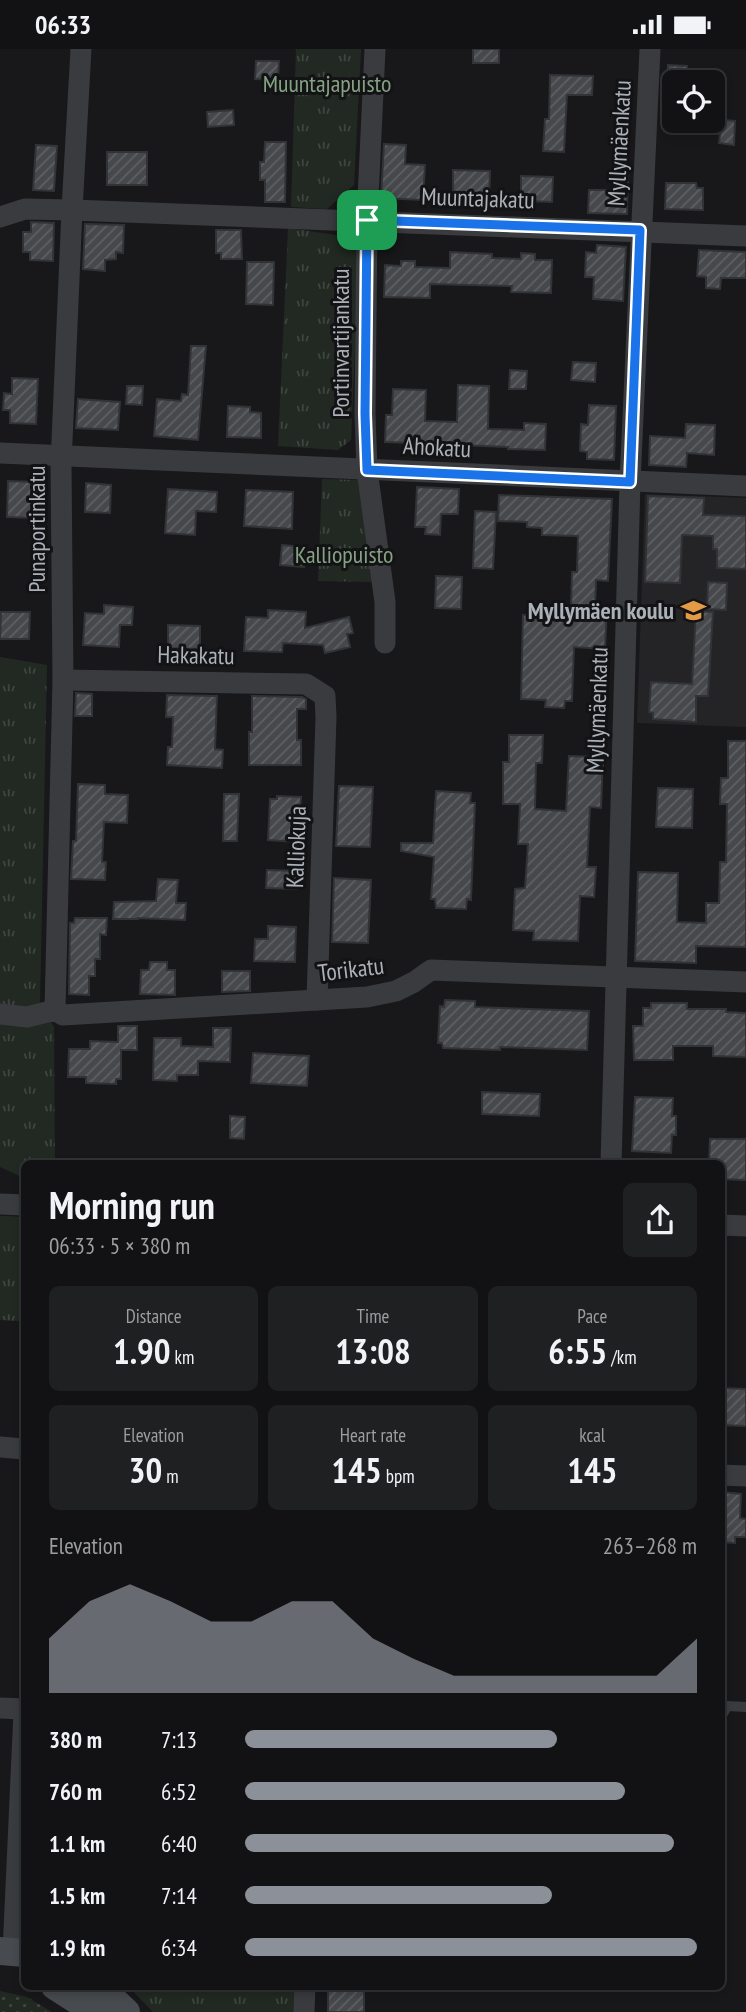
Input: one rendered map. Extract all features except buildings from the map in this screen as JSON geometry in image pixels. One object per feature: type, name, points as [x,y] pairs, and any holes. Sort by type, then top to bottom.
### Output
[{"type":"main road","points":[[61,1990],[91,2012]]},
{"type":"main road","points":[[102,1990],[126,2012]]},
{"type":"street","name":"Punaportinkatu","points":[[55,1010],[63,680],[62,457],[81,49]]},
{"type":"street","name":"Portinvartijankatu","points":[[375,49],[367,220],[365,414],[367,470],[385,602],[385,643]]},
{"type":"street","name":"Myllymäenkatu","points":[[611,1160],[630,482],[650,49]]},
{"type":"street","name":"Muuntajakatu","points":[[0,217],[25,209],[72,210],[746,236]]},
{"type":"street","name":"Ahokatu","points":[[0,453],[746,486]]},
{"type":"street","name":"Hakakatu","points":[[63,680],[306,684],[325,696]]},
{"type":"street","name":"Kalliokuja","points":[[317,1000],[325,696]]},
{"type":"street","name":"Torikatu","points":[[0,1014],[27,1017],[55,1010],[63,1015],[367,997],[396,991],[431,970],[746,982]]},
{"type":"street","points":[[0,1204],[21,1205]]},
{"type":"street","points":[[725,1225],[746,1226]]},
{"type":"street","points":[[0,1447],[21,1449]]},
{"type":"street","points":[[725,1475],[746,1476]]},
{"type":"street","points":[[0,1708],[21,1711]]},
{"type":"street","points":[[16,1955],[21,1802]]},
{"type":"street","points":[[304,2012],[305,1990]]},
{"type":"lane","points":[[725,1710],[727,1706],[746,1707]]},
{"type":"shaded area","name":"Myllymäen koulu","points":[[645,494],[746,498],[746,727],[637,723]]},
{"type":"green space","name":"Muuntajapuisto","points":[[296,49],[361,49],[354,185],[327,209],[291,207]]},
{"type":"green space","points":[[288,228],[349,237],[359,253],[351,440],[338,450],[278,446]]},
{"type":"green space","name":"Kalliopuisto","points":[[322,479],[358,480],[374,582],[318,581]]},
{"type":"green space","points":[[0,657],[47,665],[40,1001],[54,1027],[55,1160],[21,1160],[21,1177],[0,1167]]},
{"type":"green space","points":[[0,1216],[21,1217],[20,1321],[0,1320]]},
{"type":"green space","points":[[132,1990],[299,1990],[298,2012],[153,2012]]},
{"type":"green space","points":[[0,1991],[27,1997],[52,2012],[0,2012]]},
{"type":"place","name":"Myllymäen koulu","points":[[694,610]]},
{"type":"route","points":[[367,220],[640,230],[630,482],[367,470],[367,220]]}]
